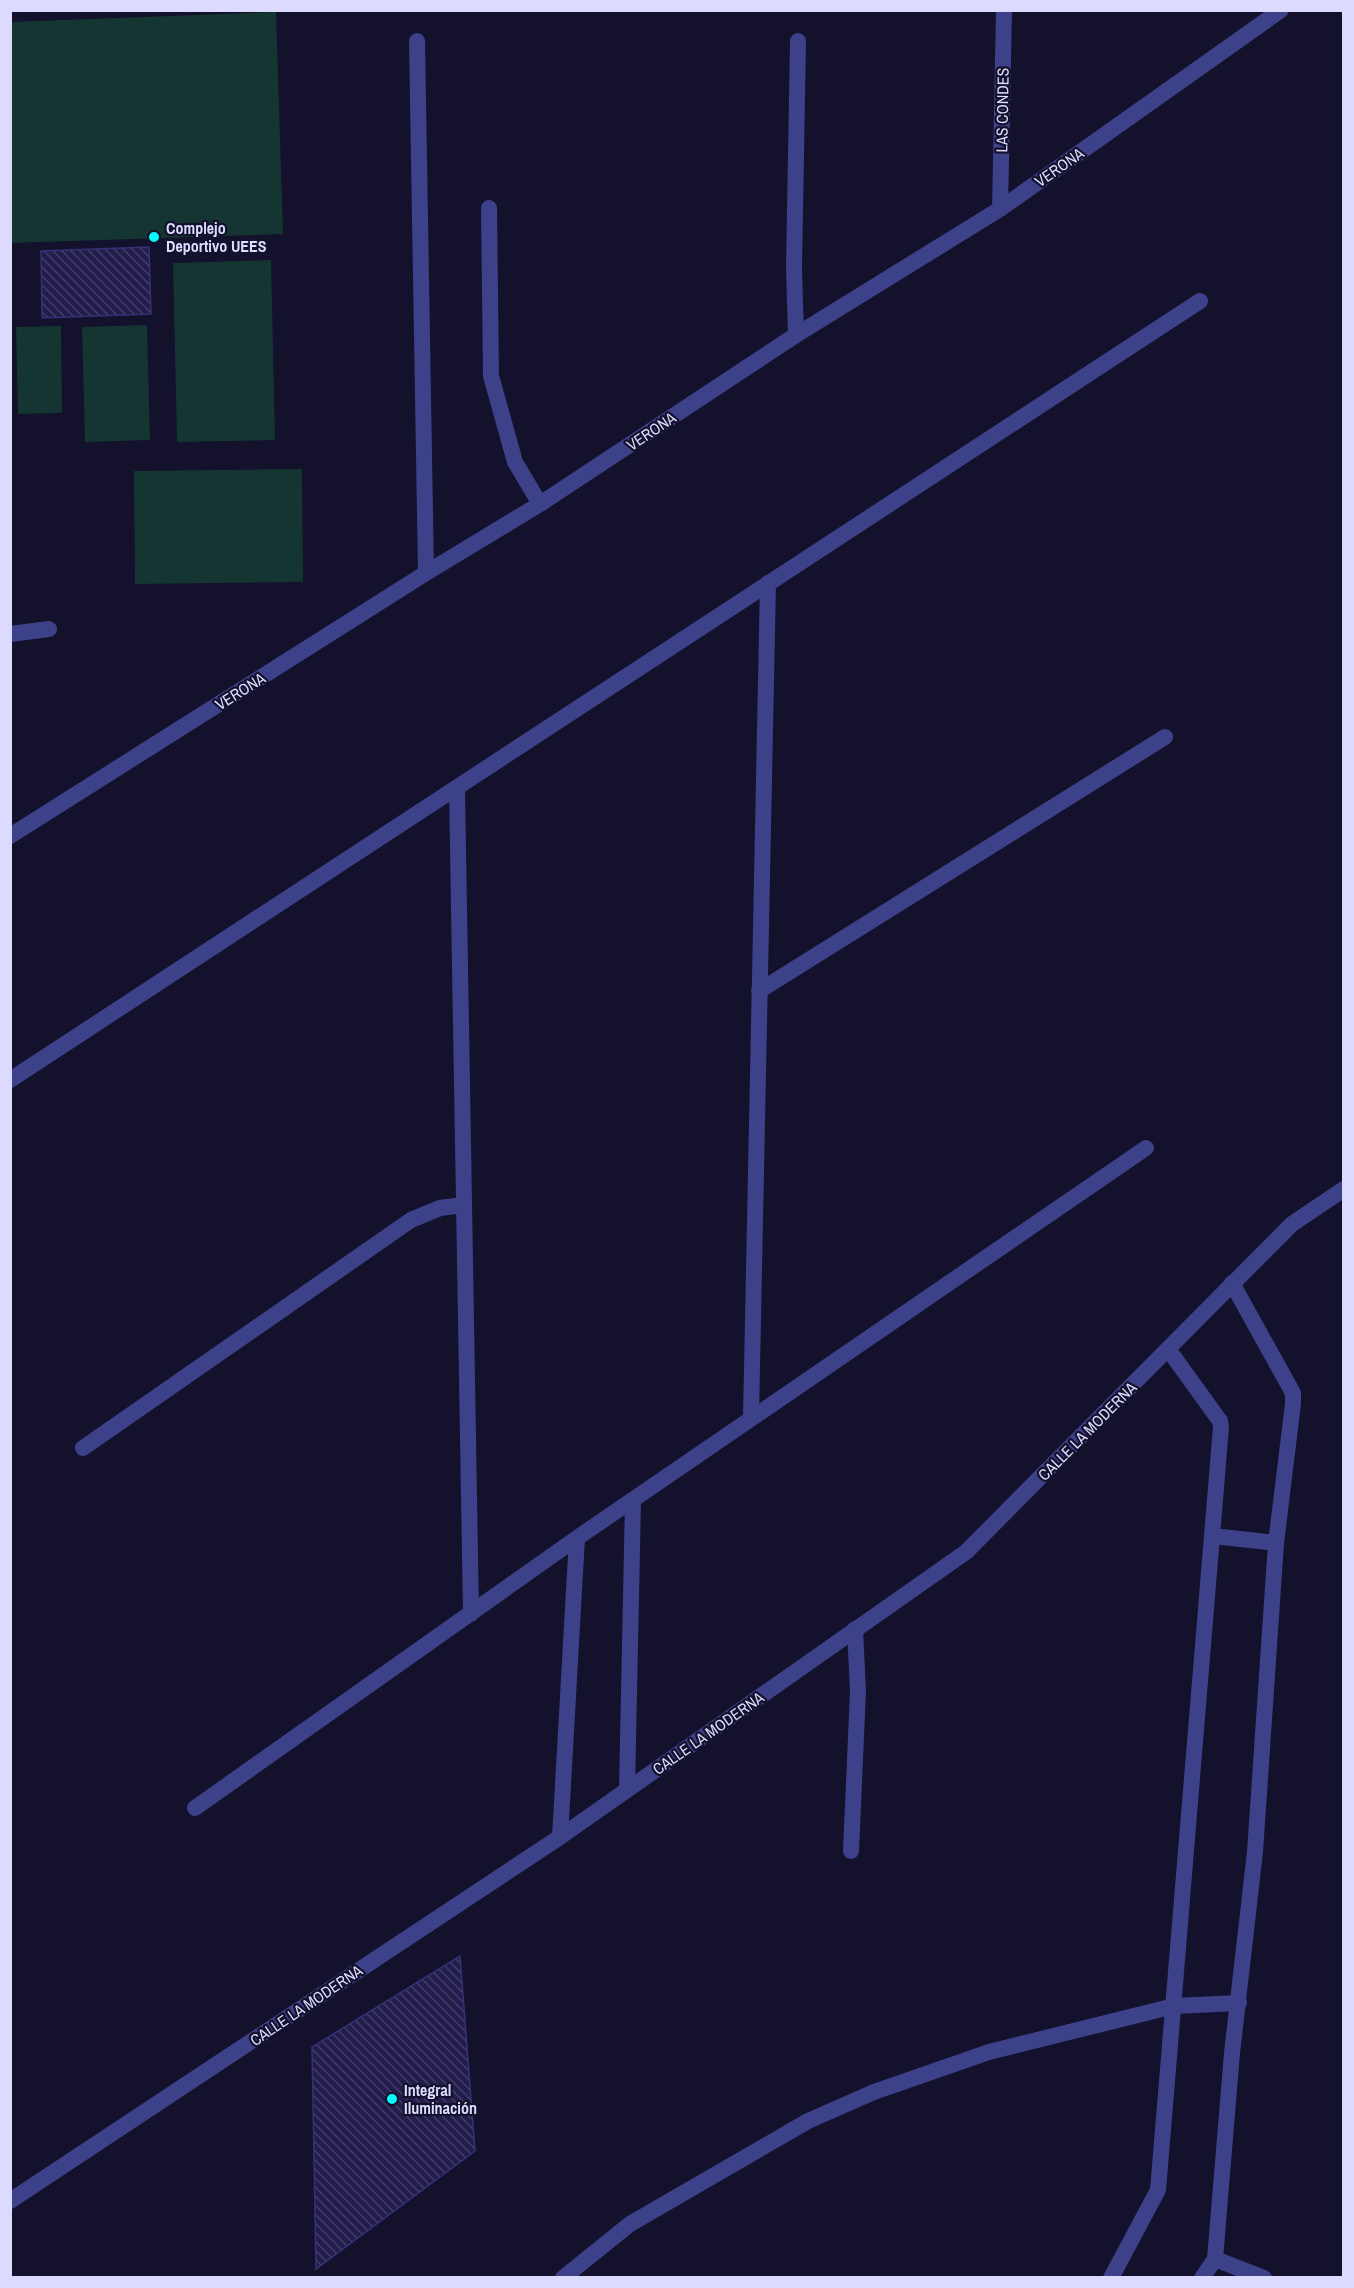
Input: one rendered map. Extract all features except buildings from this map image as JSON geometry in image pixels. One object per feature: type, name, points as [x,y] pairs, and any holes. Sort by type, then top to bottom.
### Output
[{"type":"street","name":"LAS CONDES","points":[[1000,209],[1004,10]]},
{"type":"street","name":"VERONA","points":[[10,836],[426,573],[540,504],[796,335],[1000,209],[1281,10]]},
{"type":"street","points":[[417,41],[426,573]]},
{"type":"street","points":[[796,335],[794,268],[798,41]]},
{"type":"street","points":[[489,208],[491,376],[515,462],[540,504]]},
{"type":"street","points":[[10,1080],[457,790],[768,583],[1200,301]]},
{"type":"street","points":[[751,1417],[768,583]]},
{"type":"street","points":[[10,634],[49,629]]},
{"type":"street","points":[[759,991],[1165,737]]},
{"type":"street","points":[[457,790],[471,1614]]},
{"type":"street","points":[[195,1808],[751,1417],[1146,1148]]},
{"type":"street","name":"CALLE LA MODERNA","points":[[10,2201],[560,1837],[966,1552],[1292,1224],[1344,1189]]},
{"type":"street","points":[[83,1448],[411,1220],[440,1208],[463,1205]]},
{"type":"street","points":[[1202,2277],[1215,2259],[1232,2053],[1255,1852],[1276,1543],[1293,1393],[1232,1283]]},
{"type":"street","points":[[1112,2277],[1158,2190],[1221,1424],[1168,1349]]},
{"type":"street","points":[[627,1789],[633,1501]]},
{"type":"street","points":[[1213,1536],[1276,1543]]},
{"type":"street","points":[[560,1837],[577,1538]]},
{"type":"street","points":[[851,1851],[858,1691],[855,1629]]},
{"type":"street","points":[[563,2277],[630,2224],[808,2121],[863,2097],[989,2052],[1174,2006],[1239,2003]]},
{"type":"street","points":[[1215,2259],[1264,2277]]},
{"type":"green space","points":[[276,12],[283,234],[11,243],[11,22]]},
{"type":"green space","points":[[271,260],[275,440],[177,442],[173,263]]},
{"type":"green space","points":[[147,325],[150,440],[85,442],[82,327]]},
{"type":"green space","points":[[61,326],[62,413],[18,414],[16,327]]},
{"type":"green space","points":[[302,469],[303,582],[135,584],[134,471]]},
{"type":"place","name":"Complejo Deportivo UEES","points":[[154,237]]},
{"type":"place","name":"Integral Iluminación","points":[[392,2099]]}]
